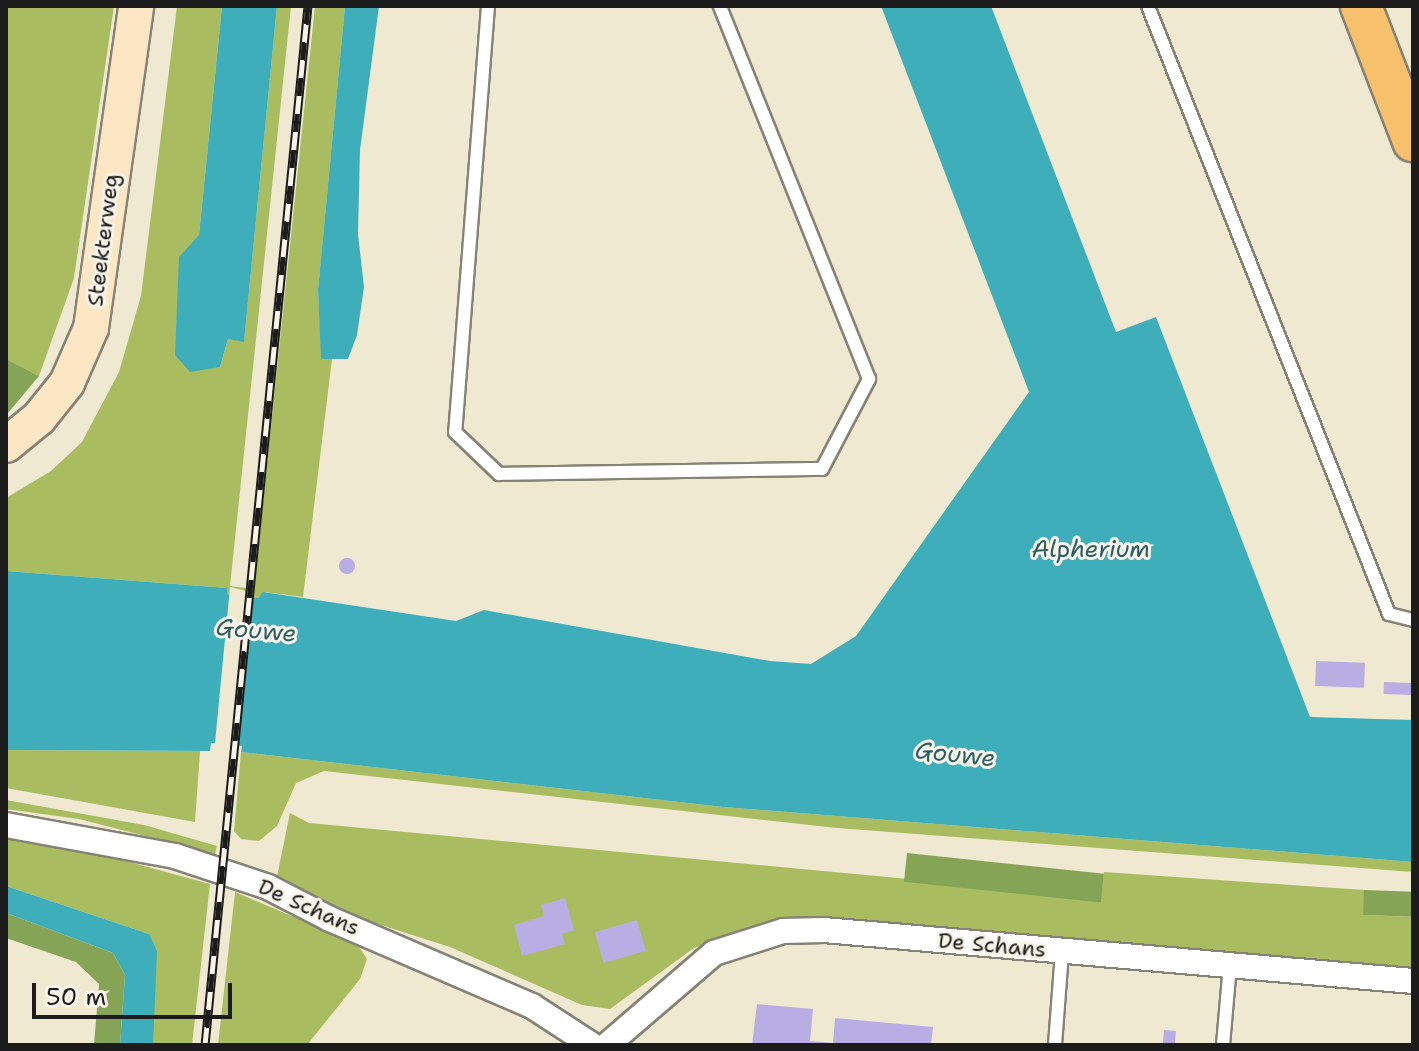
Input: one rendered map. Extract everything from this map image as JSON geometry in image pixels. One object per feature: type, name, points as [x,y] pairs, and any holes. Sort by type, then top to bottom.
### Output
[{"type":"highway","points":[[1361,6],[1413,141]]},
{"type":"main road","name":"Steekterweg","points":[[6,445],[39,418],[67,383],[91,328],[136,6]]},
{"type":"street","name":"De Schans","points":[[6,825],[175,856],[268,887],[330,919],[532,1006],[592,1045]]},
{"type":"street","name":"De Schans","points":[[607,1045],[714,953],[783,931],[824,930],[1413,982]]},
{"type":"lane","points":[[488,6],[455,432],[499,474],[822,469],[869,379],[720,6]]},
{"type":"lane","points":[[1148,6],[1389,614],[1413,615]]},
{"type":"lane","points":[[1055,1045],[1062,951]]},
{"type":"lane","points":[[1223,1045],[1230,965]]},
{"type":"green space","points":[[6,6],[114,6],[74,278],[39,376],[6,359]]},
{"type":"green space","points":[[177,6],[222,6],[199,235],[220,367],[228,339],[244,341],[277,6],[291,6],[230,586],[254,589],[315,6],[345,6],[318,291],[322,359],[332,359],[303,597],[264,592],[258,598],[227,594],[227,588],[6,571],[6,498],[51,471],[82,442],[119,372],[141,296]]},
{"type":"green space","points":[[6,359],[39,376],[8,413],[6,413]]},
{"type":"green space","points":[[6,750],[200,751],[195,822],[6,788]]},
{"type":"green space","points":[[241,752],[723,807],[1413,862],[1413,872],[837,828],[324,771],[296,783],[277,826],[259,841],[241,839],[234,831]]},
{"type":"green space","points":[[6,800],[144,825],[217,846],[215,854],[79,819],[6,809]]},
{"type":"green space","points":[[290,813],[309,823],[1101,897],[1104,872],[1364,890],[1365,915],[1413,917],[1413,968],[787,918],[694,948],[610,1009],[582,1005],[450,947],[274,891]]},
{"type":"green space","points":[[6,838],[93,852],[210,884],[192,1045],[153,1045],[149,934],[6,886]]},
{"type":"green space","points":[[907,853],[1104,874],[1101,903],[904,882]]},
{"type":"green space","points":[[1364,890],[1413,892],[1412,917],[1363,915]]},
{"type":"green space","points":[[235,892],[357,944],[367,959],[360,979],[307,1045],[218,1045]]},
{"type":"green space","points":[[6,913],[113,953],[125,975],[120,1045],[94,1045],[99,984],[76,962],[6,938]]},
{"type":"water","points":[[222,6],[277,6],[244,342],[228,339],[220,367],[190,372],[175,355],[179,257],[199,235]]},
{"type":"water","points":[[345,6],[379,6],[360,150],[358,234],[364,287],[357,335],[348,359],[321,359],[318,290]]},
{"type":"water","points":[[881,6],[991,6],[1116,332],[1156,317],[1310,717],[1413,720],[1413,862],[723,807],[241,752],[242,746],[211,743],[210,751],[6,750],[6,571],[227,588],[227,594],[258,598],[263,592],[456,621],[484,610],[770,661],[811,664],[856,636],[1029,392]]},
{"type":"water","points":[[6,886],[149,934],[157,951],[153,1045],[120,1045],[125,975],[113,953],[6,913]]},
{"type":"pier","points":[[230,587],[254,593],[238,750],[215,747]]},
{"type":"building","points":[[347,558],[355,566],[347,574],[339,566]]},
{"type":"building","points":[[1316,661],[1365,663],[1364,688],[1315,686]]},
{"type":"building","points":[[1384,682],[1413,683],[1413,695],[1384,694]]},
{"type":"building","points":[[565,898],[574,930],[562,934],[565,944],[522,956],[514,925],[544,916],[541,905]]},
{"type":"building","points":[[637,920],[646,951],[604,963],[595,932]]},
{"type":"building","points":[[757,1004],[813,1009],[810,1041],[833,1043],[835,1018],[933,1027],[931,1045],[752,1045]]},
{"type":"building","points":[[1164,1030],[1176,1031],[1175,1045],[1163,1045]]},
{"type":"railway","points":[[205,1045],[308,6]]},
{"type":"water label","name":"Alpherium","points":[[1091,550]]},
{"type":"water label","name":"Gouwe","points":[[256,631]]},
{"type":"water label","name":"Gouwe","points":[[955,755]]}]
